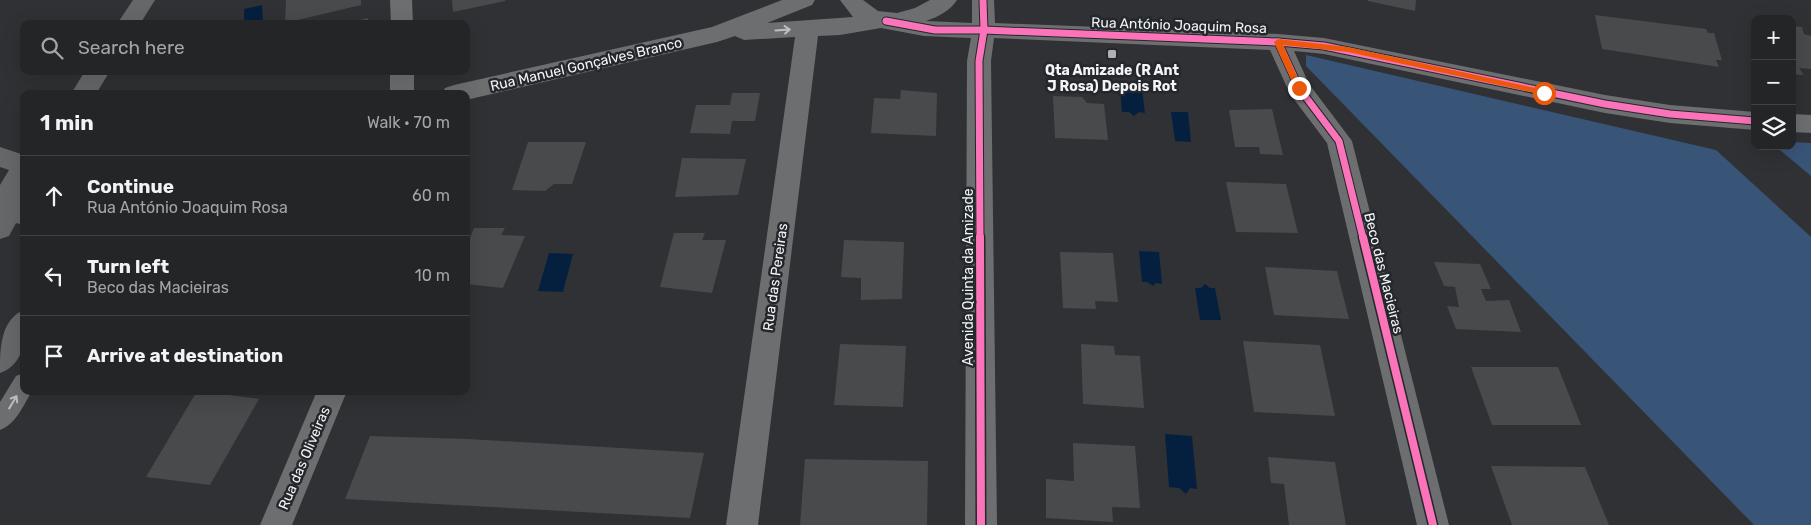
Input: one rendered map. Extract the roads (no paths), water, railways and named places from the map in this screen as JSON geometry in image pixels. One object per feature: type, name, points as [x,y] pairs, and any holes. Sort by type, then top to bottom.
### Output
[{"type":"main road","points":[[131,20],[144,0]]},
{"type":"main road","points":[[86,90],[95,75]]},
{"type":"main road","points":[[0,157],[20,164]]},
{"type":"main road","points":[[12,217],[8,199],[15,180],[20,175]]},
{"type":"main road","points":[[0,360],[20,328]]},
{"type":"street","points":[[401,0],[402,20]]},
{"type":"street","name":"Rua Manuel Gonçalves Branco","points":[[470,90],[717,34],[804,0]]},
{"type":"street","name":"Rua Manuel Gonçalves Branco","points":[[851,0],[857,10],[883,21]]},
{"type":"street","name":"Rua Manuel Gonçalves Branco","points":[[717,34],[840,27],[906,20],[924,13],[946,0]]},
{"type":"street","points":[[983,0],[984,30]]},
{"type":"street","name":"Rua António Joaquim Rosa","points":[[883,21],[926,30],[954,32],[984,30],[1278,42],[1348,50],[1605,104],[1670,114],[1751,121]]},
{"type":"street","name":"Rua das Pereiras","points":[[742,525],[808,28]]},
{"type":"street","name":"Avenida Quinta da Amizade","points":[[981,525],[979,61],[984,30]]},
{"type":"street","name":"Beco das Macieiras","points":[[1278,42],[1299,88],[1339,142],[1433,525]]},
{"type":"street","points":[[402,75],[402,90]]},
{"type":"street","points":[[1796,123],[1811,124]]},
{"type":"street","name":"Rua das Oliveiras","points":[[276,525],[330,395]]},
{"type":"lane","points":[[0,418],[8,410],[20,390]]},
{"type":"place","name":"Qta Amizade (R Ant J Rosa) Depois Rot","points":[[1112,54]]}]
